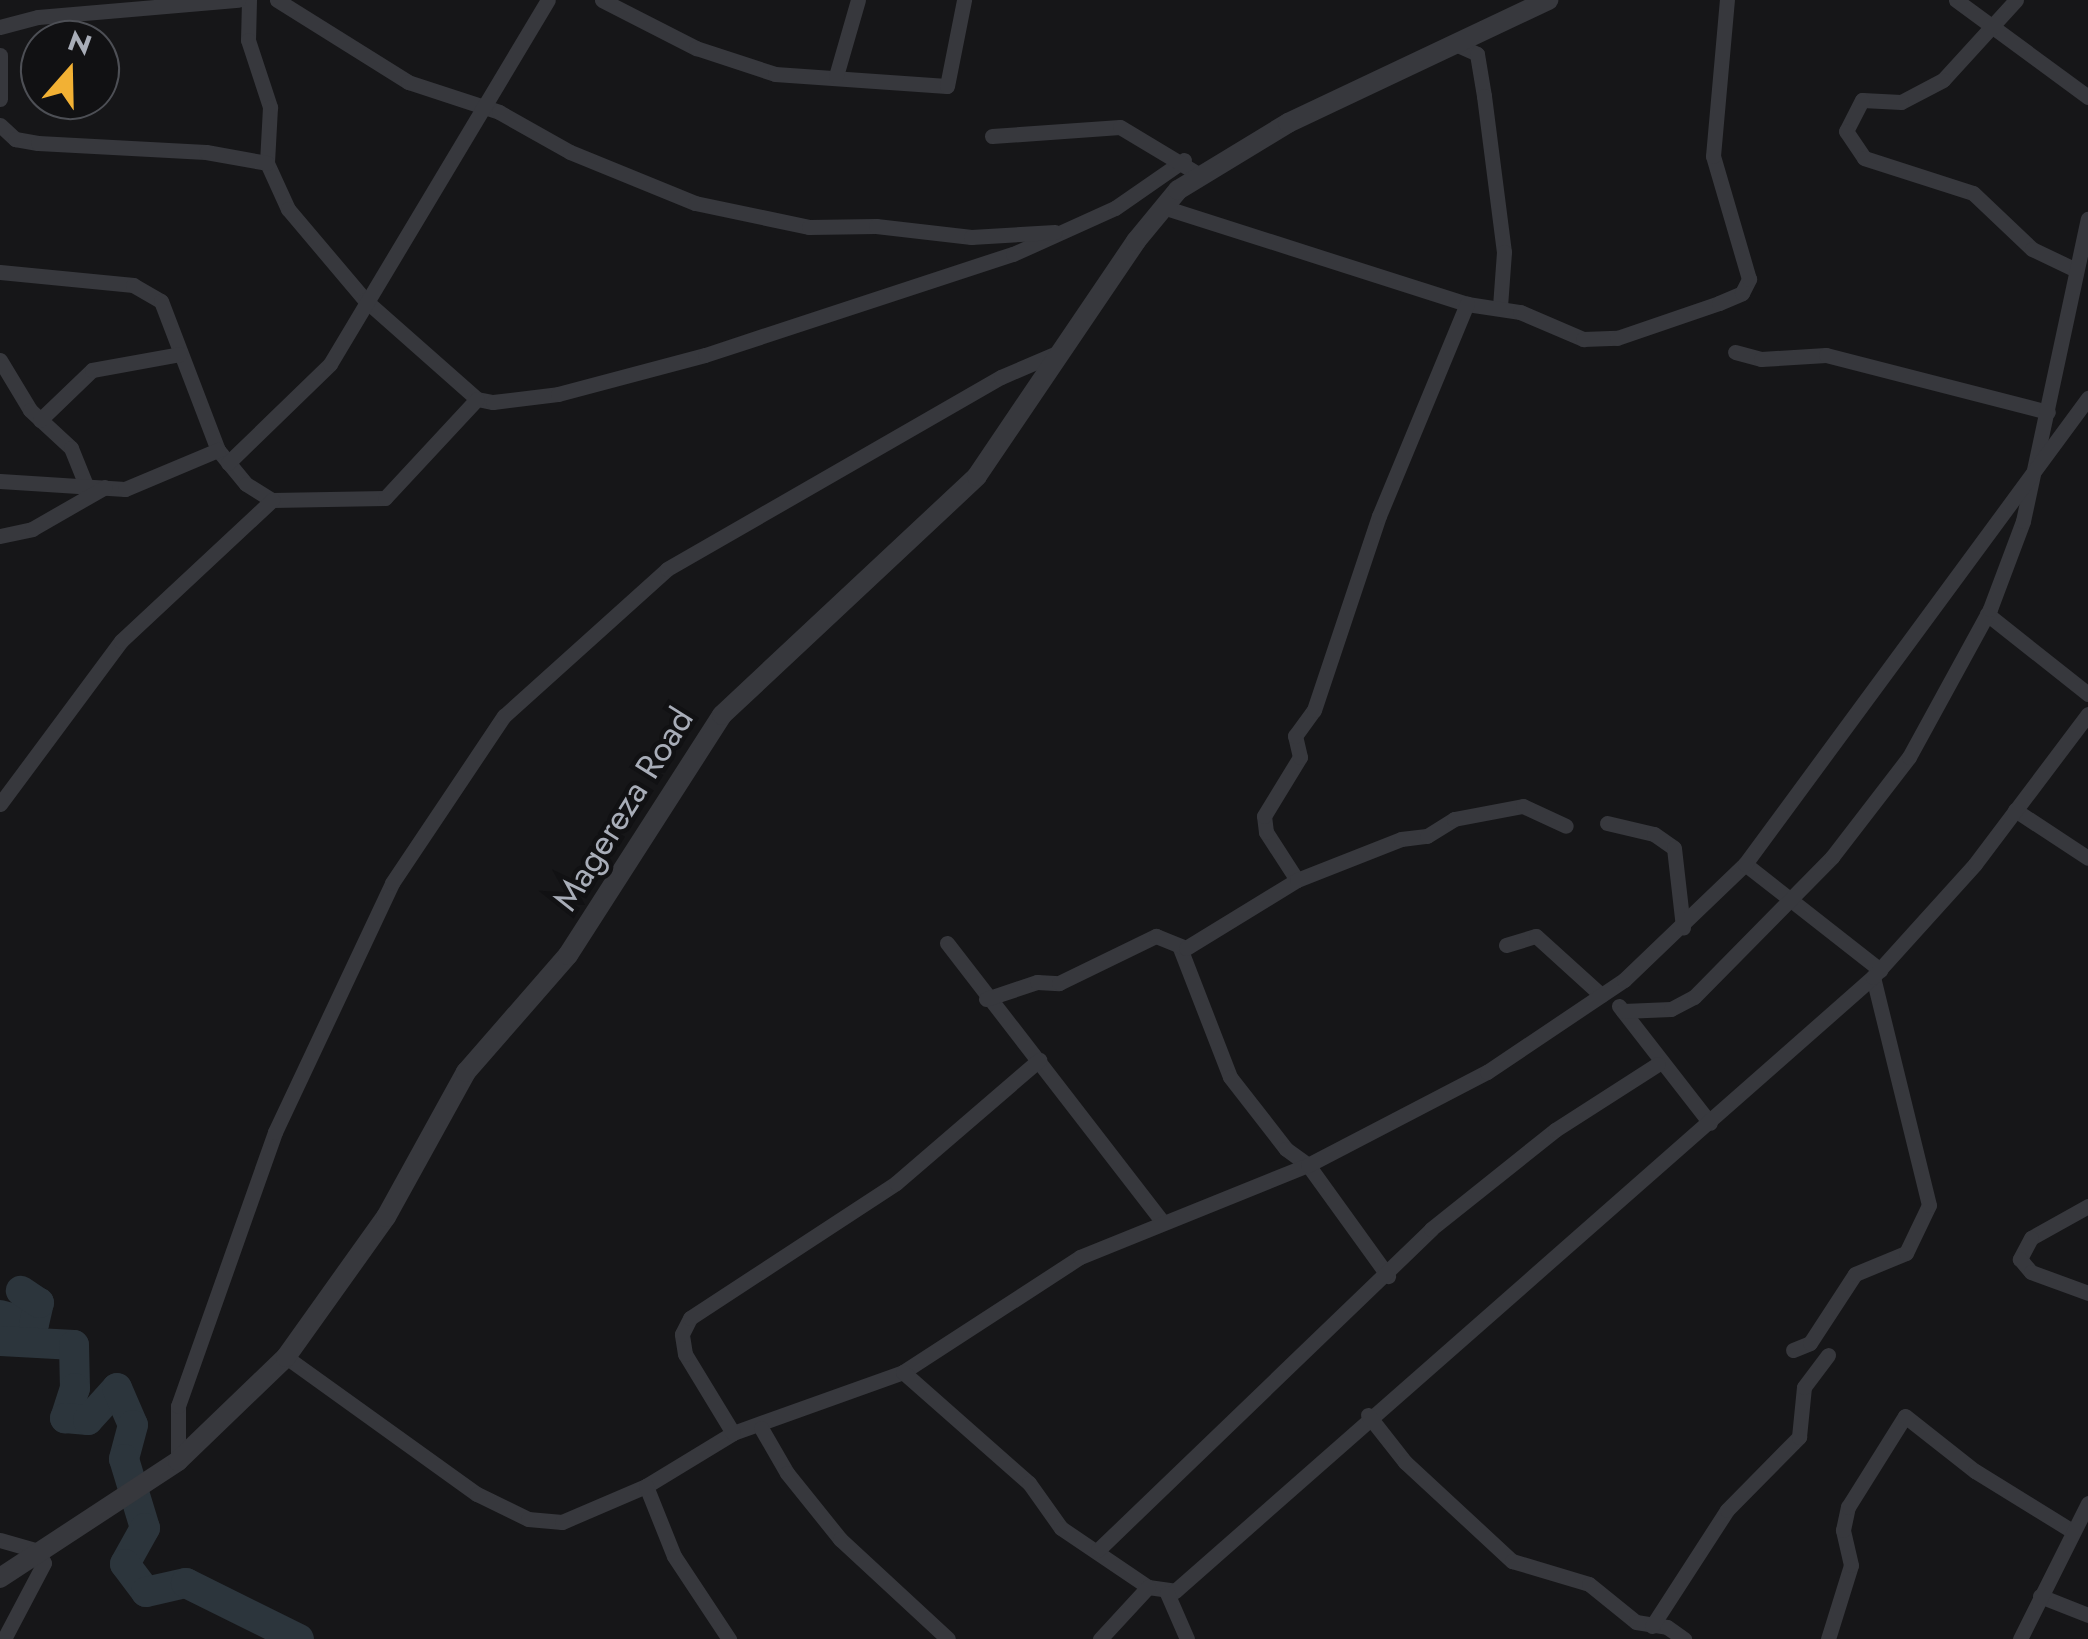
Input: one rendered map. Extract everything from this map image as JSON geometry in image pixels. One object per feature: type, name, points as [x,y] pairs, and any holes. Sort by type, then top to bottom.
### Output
[{"type":"street","points":[[0,27],[38,18],[238,0]]},
{"type":"street","points":[[249,0],[248,40],[270,107],[267,163],[288,208],[365,300],[477,398],[512,402],[558,394],[705,356],[1062,232],[1115,208],[1184,160]]},
{"type":"street","points":[[277,0],[383,70],[488,108],[656,190],[728,212],[809,226],[876,226],[933,235],[1062,232]]},
{"type":"street","points":[[0,481],[105,487],[142,484],[223,457],[330,364],[365,300],[488,108],[548,0]]},
{"type":"street","points":[[602,0],[735,63],[788,77],[836,76],[951,85],[964,0]]},
{"type":"street","points":[[836,76],[858,0]]},
{"type":"street","name":"Magereza Road","points":[[0,1578],[178,1461],[286,1357],[386,1217],[466,1072],[568,955],[722,715],[976,476],[1163,207],[1200,175],[1288,123],[1548,0]]},
{"type":"street","points":[[1163,207],[1467,304],[1500,307],[1599,340],[1745,290],[1746,266],[1713,156],[1727,0]]},
{"type":"street","points":[[1956,0],[2088,97]]},
{"type":"street","points":[[2016,0],[1996,28],[1943,80],[1906,100],[1862,100],[1848,120],[1847,136],[1874,163],[1973,193],[2032,249],[2074,269]]},
{"type":"street","points":[[1456,44],[1477,54],[1504,252],[1500,307]]},
{"type":"street","points":[[0,55],[0,98]]},
{"type":"street","points":[[992,136],[1120,127],[1184,160],[1200,175]]},
{"type":"street","points":[[1,131],[38,143],[206,152],[267,163]]},
{"type":"street","points":[[1622,1011],[1682,1007],[1792,901],[1882,798],[1987,614],[2040,457],[2074,269],[2088,218]]},
{"type":"street","points":[[0,272],[150,292],[168,312],[180,354],[223,457],[272,500]]},
{"type":"street","points":[[1297,880],[1266,832],[1264,816],[1300,758],[1295,736],[1314,710],[1390,487],[1467,304]]},
{"type":"street","points":[[178,1461],[178,1406],[297,1082],[392,883],[504,716],[667,570],[1000,377],[1068,348]]},
{"type":"street","points":[[1735,352],[1761,359],[1826,355],[2048,412]]},
{"type":"street","points":[[40,420],[92,370],[180,354]]},
{"type":"street","points":[[0,360],[40,420],[71,448],[85,483]]},
{"type":"street","points":[[0,804],[122,641],[272,500],[386,498],[477,398]]},
{"type":"street","points":[[286,1357],[478,1494],[528,1519],[562,1522],[646,1486],[732,1433],[761,1428],[902,1372],[1080,1258],[1162,1221],[1308,1165],[1487,1072],[1604,993],[1683,927],[1745,864],[2040,457],[2088,398]]},
{"type":"street","points":[[0,536],[32,528],[105,487]]},
{"type":"street","points":[[1987,614],[2088,694]]},
{"type":"street","points":[[902,1372],[1029,1482],[1061,1528],[1148,1587],[1167,1592],[1198,1575],[1368,1415],[1710,1123],[1877,974],[2015,810],[2088,714]]},
{"type":"street","points":[[1180,948],[1297,880],[1482,811],[1523,806],[1566,826]]},
{"type":"street","points":[[2015,810],[2088,858]]},
{"type":"street","points":[[1608,823],[1654,834],[1674,848],[1683,927]]},
{"type":"street","points":[[1745,864],[1877,974],[1928,1205],[1906,1253],[1855,1274],[1810,1343],[1793,1350]]},
{"type":"street","points":[[986,1000],[1037,982],[1059,983],[1156,936],[1180,948],[1230,1077],[1286,1150],[1308,1165],[1388,1276]]},
{"type":"street","points":[[1506,945],[1536,936],[1604,993],[1622,1011],[1658,1064],[1710,1123]]},
{"type":"street","points":[[947,943],[986,1000],[1038,1060],[1162,1221]]},
{"type":"street","points":[[732,1433],[685,1354],[682,1334],[690,1318],[896,1183],[1038,1060]]},
{"type":"street","points":[[1098,1550],[1388,1276],[1431,1229],[1555,1130],[1658,1064]]},
{"type":"street","points":[[2088,1206],[2031,1238],[2020,1259],[2031,1272],[2088,1292]]},
{"type":"street","points":[[1652,1626],[1727,1510],[1798,1437],[1804,1387],[1828,1355]]},
{"type":"street","points":[[1368,1415],[1405,1462],[1512,1562],[1589,1584],[1636,1622],[1684,1639]]},
{"type":"street","points":[[1828,1639],[1851,1568],[1843,1530],[1848,1506],[1905,1416],[1992,1482],[2072,1531]]},
{"type":"street","points":[[761,1428],[787,1474],[840,1540],[948,1639]]},
{"type":"street","points":[[646,1486],[674,1556],[728,1639]]},
{"type":"street","points":[[2020,1639],[2088,1503]]},
{"type":"street","points":[[0,1540],[38,1552],[41,1574],[4,1639]]},
{"type":"street","points":[[1100,1639],[1148,1587]]},
{"type":"street","points":[[1167,1592],[1187,1639]]},
{"type":"street","points":[[2040,1596],[2088,1615]]},
{"type":"waterway","points":[[0,1315],[34,1324],[39,1303],[21,1291]]},
{"type":"waterway","points":[[0,1341],[74,1345],[75,1388],[65,1418],[88,1420],[117,1388],[133,1425],[124,1459],[145,1528],[125,1564],[146,1592],[186,1583],[299,1639]]}]
